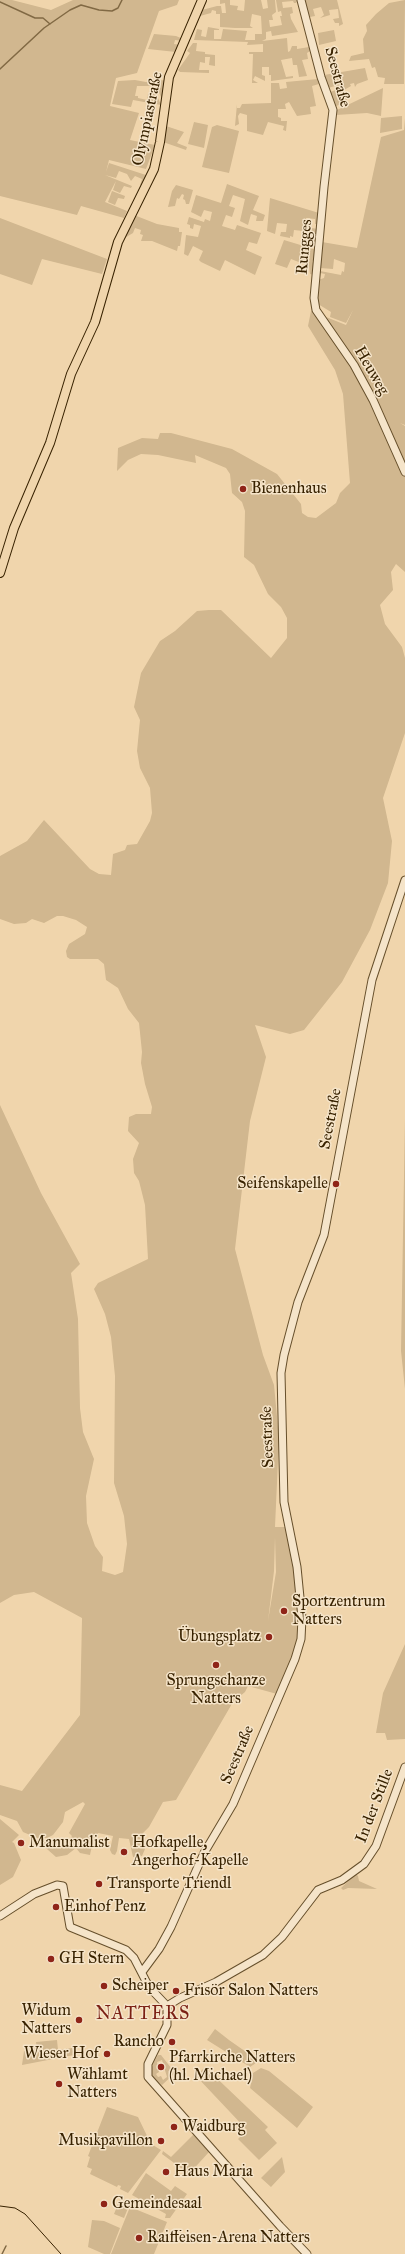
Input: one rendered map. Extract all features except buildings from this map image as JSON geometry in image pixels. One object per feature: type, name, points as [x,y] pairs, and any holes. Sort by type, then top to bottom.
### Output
[{"type":"main road","name":"Olympiastraße","points":[[0,573],[14,528],[50,444],[71,374],[94,322],[118,242],[155,165],[160,142],[169,77],[202,0]]},
{"type":"street","name":"Seestraße","points":[[301,0],[321,77],[334,110],[324,188]]},
{"type":"street","name":"Rungges","points":[[316,310],[314,298],[324,188]]},
{"type":"street","name":"Heuweg","points":[[316,310],[354,365],[373,400],[405,472]]},
{"type":"street","name":"Seestraße","points":[[142,1972],[164,1940],[204,1853],[233,1804],[295,1659],[301,1640],[302,1624],[298,1573],[284,1502],[281,1373],[284,1355],[298,1302],[324,1235],[372,980],[405,880]]},
{"type":"street","name":"In der Stille","points":[[168,2006],[180,1998],[216,1982],[263,1955],[282,1937],[318,1890],[324,1886],[342,1880],[354,1873],[367,1860],[376,1846],[405,1767]]},
{"type":"street","points":[[0,1916],[34,1894],[56,1885],[63,1886],[70,1927],[123,1948],[131,1955],[150,1988],[168,2006],[167,2025],[147,2072],[149,2079],[306,2254]]},
{"type":"shaded area","points":[[0,0],[12,0],[51,10],[73,0],[179,0],[177,5],[159,11],[137,73],[116,78],[110,106],[139,113],[130,140],[155,145],[146,169],[109,160],[106,172],[109,163],[149,176],[144,186],[140,185],[142,179],[135,176],[131,181],[127,174],[119,171],[116,178],[105,175],[132,186],[131,188],[124,186],[120,193],[113,190],[116,181],[105,202],[127,211],[124,218],[81,206],[77,215],[0,196]]},
{"type":"shaded area","points":[[220,0],[230,0],[230,5],[238,6],[237,10],[244,11],[245,0],[261,0],[263,9],[268,8],[267,0],[275,0],[276,12],[272,15],[273,20],[269,20],[270,27],[282,25],[280,16],[282,16],[281,11],[278,12],[276,0],[298,0],[296,3],[293,1],[282,2],[283,8],[292,7],[293,13],[290,14],[291,19],[298,32],[272,36],[271,31],[266,32],[266,39],[262,41],[287,38],[288,52],[292,46],[297,46],[297,49],[309,47],[310,51],[307,53],[308,59],[302,60],[307,76],[299,77],[297,65],[293,65],[292,58],[281,60],[286,77],[293,76],[293,78],[271,81],[269,67],[262,67],[262,75],[265,76],[265,81],[255,76],[253,80],[258,83],[252,83],[253,54],[249,54],[249,52],[263,52],[263,44],[247,45],[248,42],[194,40],[197,29],[202,30],[201,36],[206,37],[208,27],[219,29],[214,30],[214,39],[221,39],[223,29],[247,31],[245,40],[255,40],[255,34],[262,34],[261,16],[252,14],[250,26],[253,28],[235,28],[220,27],[220,14],[216,14],[216,11],[212,10],[211,13],[200,16],[202,10],[217,6],[221,6],[222,13],[226,13],[225,3],[220,4]]},
{"type":"shaded area","points":[[303,0],[337,0],[343,24],[339,26],[339,23],[335,23],[333,19],[339,18],[338,9],[329,10],[330,15],[320,18],[324,15],[321,7],[313,9],[315,16],[310,17]]},
{"type":"shaded area","points":[[405,0],[404,84],[384,84],[385,78],[378,77],[375,67],[372,68],[369,59],[349,61],[351,56],[364,53],[363,39],[367,31],[366,25],[376,14],[389,3]]},
{"type":"shaded area","points":[[334,30],[336,41],[319,45],[318,33]]},
{"type":"shaded area","points":[[154,34],[176,36],[183,39],[182,41],[175,40],[174,44],[180,45],[176,52],[148,49]]},
{"type":"shaded area","points":[[193,43],[197,43],[196,51],[215,55],[215,66],[209,65],[210,57],[205,57],[205,63],[200,62],[199,70],[209,70],[209,73],[180,72],[178,70],[190,53],[187,51]]},
{"type":"shaded area","points":[[365,68],[368,80],[357,84],[355,87],[354,83],[350,84],[351,86],[344,90],[347,100],[335,107],[330,92],[336,90],[335,86],[328,88],[324,75]]},
{"type":"shaded area","points":[[318,79],[319,84],[312,86],[316,106],[310,107],[311,114],[297,116],[289,102],[285,104],[286,109],[278,109],[278,117],[281,118],[281,121],[287,121],[286,131],[283,130],[284,126],[268,122],[263,135],[247,131],[247,115],[240,113],[238,116],[239,124],[235,126],[237,104],[237,108],[240,108],[242,104],[271,103],[271,83],[279,83],[280,89],[287,88],[286,82]]},
{"type":"shaded area","points":[[135,80],[146,82],[165,80],[162,99],[156,86],[137,86],[135,96],[147,100],[148,94],[155,91],[161,105],[133,100],[131,107],[112,104],[118,81]]},
{"type":"shaded area","points":[[383,88],[381,116],[367,113],[336,115],[335,111]]},
{"type":"shaded area","points":[[402,116],[402,129],[380,133],[381,118]]},
{"type":"shaded area","points":[[405,118],[405,425],[400,423],[405,426],[405,572],[396,564],[391,572],[393,590],[380,605],[385,624],[402,647],[405,658],[405,733],[383,798],[392,841],[388,883],[370,930],[342,982],[304,1030],[290,1034],[255,1025],[266,1057],[250,1121],[235,1249],[263,1355],[274,1385],[279,1438],[275,1527],[285,1527],[295,1574],[299,1629],[298,1642],[277,1694],[248,1686],[245,1692],[233,1702],[176,1800],[163,1802],[149,1827],[143,1833],[145,1849],[142,1856],[133,1857],[129,1839],[119,1838],[117,1851],[115,1855],[112,1854],[110,1850],[113,1836],[98,1833],[93,1840],[90,1855],[80,1853],[76,1848],[67,1855],[56,1857],[39,1842],[50,1842],[53,1847],[60,1848],[68,1842],[72,1836],[69,1833],[85,1804],[83,1802],[65,1812],[63,1822],[53,1835],[47,1838],[37,1838],[23,1832],[17,1821],[0,1815],[0,1785],[22,1791],[80,1715],[82,1618],[34,1592],[14,1595],[0,1603],[0,1105],[41,1193],[80,1264],[71,1273],[78,1319],[80,1408],[83,1432],[94,1459],[86,1496],[87,1523],[95,1546],[103,1557],[102,1571],[115,1575],[123,1572],[127,1544],[124,1516],[114,1483],[115,1376],[111,1337],[105,1314],[94,1289],[98,1283],[148,1259],[145,1205],[139,1181],[134,1173],[133,1159],[139,1143],[128,1131],[129,1117],[136,1114],[151,1114],[152,1107],[145,1084],[141,1063],[142,1052],[139,1023],[128,1009],[118,988],[106,980],[104,964],[98,959],[70,959],[67,957],[66,951],[69,944],[85,934],[87,927],[76,920],[63,916],[57,916],[44,923],[32,919],[26,923],[14,924],[0,919],[0,856],[27,841],[44,820],[90,869],[99,874],[111,875],[113,854],[125,850],[127,845],[137,844],[150,821],[152,813],[150,788],[140,768],[137,751],[140,720],[134,707],[141,673],[160,641],[175,631],[197,611],[209,610],[221,610],[271,658],[287,638],[287,618],[281,607],[268,594],[254,565],[244,557],[245,511],[242,502],[232,493],[230,474],[226,468],[195,455],[196,463],[158,455],[141,454],[128,460],[117,471],[118,448],[142,438],[158,439],[160,433],[171,433],[232,449],[277,474],[301,504],[302,513],[308,517],[316,518],[336,503],[340,493],[350,483],[343,394],[335,370],[308,326],[311,311],[346,325],[353,310],[346,323],[330,317],[331,312],[318,304],[318,280],[324,278],[325,274],[320,273],[320,271],[341,275],[342,271],[344,272],[345,263],[334,259],[333,269],[320,268],[322,242],[357,248],[381,137],[404,130]],"holes":[[[275,1537],[276,1572],[268,1621],[274,1571]]]},
{"type":"shaded area","points":[[194,122],[208,125],[204,148],[188,144]]},
{"type":"shaded area","points":[[217,125],[239,131],[229,173],[202,167],[212,127]]},
{"type":"shaded area","points":[[166,126],[184,132],[177,143],[187,147],[186,150],[163,142]]},
{"type":"shaded area","points":[[227,184],[259,196],[253,210],[265,215],[263,221],[256,221],[257,216],[251,214],[248,225],[240,221],[245,199],[233,195],[229,206],[235,208],[232,217],[226,215],[222,226],[235,230],[237,225],[261,233],[257,244],[249,242],[246,250],[262,257],[255,275],[225,260],[220,271],[201,262],[199,260],[203,251],[193,246],[188,256],[184,254],[186,235],[198,237],[201,226],[194,224],[193,229],[190,228],[190,225],[187,224],[189,217],[204,222],[205,219],[210,221],[212,212],[204,210],[201,217],[191,212],[196,195],[221,203]]},
{"type":"shaded area","points":[[176,185],[193,190],[189,204],[186,204],[185,200],[183,199],[184,195],[182,194],[179,199],[177,198],[175,206],[168,207],[172,191]]},
{"type":"shaded area","points":[[112,191],[125,196],[124,199],[118,198],[115,205],[108,202]]},
{"type":"shaded area","points":[[270,198],[319,213],[318,224],[315,224],[315,219],[306,218],[305,227],[318,229],[316,247],[304,243],[302,240],[303,231],[294,230],[293,237],[290,236],[290,238],[280,236],[281,232],[286,232],[287,224],[277,223],[275,234],[267,231]]},
{"type":"shaded area","points":[[134,215],[157,224],[179,228],[179,232],[182,232],[180,246],[178,246],[177,251],[152,241],[141,241],[143,235],[140,234],[141,230],[135,228],[133,233],[123,239]]},
{"type":"shaded area","points":[[0,218],[107,259],[102,274],[42,259],[32,285],[0,274]]},
{"type":"shaded area","points":[[284,240],[317,250],[316,260],[312,262],[316,263],[314,275],[310,274],[309,266],[291,259],[287,268],[275,264]]},
{"type":"shaded area","points":[[405,1118],[405,1389],[401,1351]]},
{"type":"shaded area","points":[[405,1644],[405,1739],[387,1740],[385,1733],[376,1733],[383,1693]]},
{"type":"shaded area","points":[[0,1819],[19,1835],[12,1842],[14,1843],[21,1860],[13,1877],[0,1885]]},
{"type":"shaded area","points":[[356,1874],[359,1881],[377,1889],[348,1888],[343,1890],[341,1888]]},
{"type":"shaded area","points":[[215,2029],[259,2061],[250,2067],[207,2040]]},
{"type":"shaded area","points":[[57,2040],[58,2050],[72,2048],[74,2055],[22,2065],[24,2051],[37,2049],[36,2042]]},
{"type":"shaded area","points":[[158,2055],[161,2055],[175,2073],[162,2085],[152,2078],[150,2073]],"holes":[[[162,2060],[167,2077],[163,2080],[161,2076],[158,2077],[156,2074],[159,2072],[157,2062]]]},
{"type":"shaded area","points":[[205,2067],[268,2127],[265,2130],[277,2143],[259,2160],[238,2139],[247,2130],[196,2076]]},
{"type":"shaded area","points":[[261,2068],[269,2071],[313,2107],[297,2128],[250,2088],[253,2073]]},
{"type":"shaded area","points":[[107,2107],[138,2117],[149,2140],[148,2142],[161,2150],[128,2193],[120,2189],[121,2186],[118,2185],[117,2187],[90,2174],[92,2169],[87,2167],[90,2157],[88,2156]]},
{"type":"shaded area","points":[[194,2134],[209,2152],[189,2174],[162,2154],[163,2151],[171,2157]]},
{"type":"shaded area","points":[[282,2157],[285,2172],[271,2187],[261,2178]]},
{"type":"shaded area","points":[[146,2173],[171,2191],[175,2186],[187,2194],[170,2218],[165,2218],[166,2214],[132,2195]]},
{"type":"shaded area","points":[[120,2199],[130,2203],[124,2218],[114,2214]]},
{"type":"shaded area","name":"Raiffeisen-Arena Natters","points":[[130,2207],[167,2222],[154,2254],[111,2254]]},
{"type":"shaded area","points":[[92,2220],[104,2221],[120,2228],[110,2254],[104,2254],[88,2247]]},
{"type":"waterway","points":[[0,69],[44,28],[70,10],[81,5],[99,10],[112,11],[118,8],[122,0]]},
{"type":"waterway","points":[[0,2],[35,18],[43,18],[50,24]]},
{"type":"waterway","points":[[2,2254],[6,2246]]},
{"type":"tram line","points":[[0,2206],[15,2208],[25,2214],[61,2254]]},
{"type":"place","name":"Bienenhaus","points":[[243,489]]},
{"type":"place","name":"Seifenskapelle","points":[[336,1184]]},
{"type":"place","name":"Sportzentrum Natters","points":[[284,1611]]},
{"type":"place","name":"Übungsplatz","points":[[269,1637]]},
{"type":"place","name":"Sprungschanze Natters","points":[[216,1665]]},
{"type":"place","name":"Manumalist","points":[[21,1843]]},
{"type":"place","name":"Hofkapelle, Angerhof-Kapelle","points":[[124,1852]]},
{"type":"place","name":"Transporte Triendl","points":[[99,1884]]},
{"type":"place","name":"Einhof Penz","points":[[56,1907]]},
{"type":"place","name":"GH Stern","points":[[51,1959]]},
{"type":"place","name":"Scheiper","points":[[104,1986]]},
{"type":"place","name":"Frisör Salon Natters","points":[[176,1991]]},
{"type":"place","name":"Widum Natters","points":[[79,2020]]},
{"type":"place","name":"Rancho","points":[[172,2042]]},
{"type":"place","name":"Wieser Hof","points":[[107,2054]]},
{"type":"place","name":"Pfarrkirche Natters (hl. Michael)","points":[[161,2067]]},
{"type":"place","name":"Wählamt Natters","points":[[59,2084]]},
{"type":"place","name":"Waidburg","points":[[174,2127]]},
{"type":"place","name":"Musikpavillon","points":[[161,2141]]},
{"type":"place","name":"Haus Maria","points":[[166,2172]]},
{"type":"place","name":"Gemeindesaal","points":[[104,2204]]},
{"type":"place","name":"Raiffeisen-Arena Natters","points":[[139,2238]]},
{"type":"district","name":"NATTERS","points":[[143,2015]]}]
